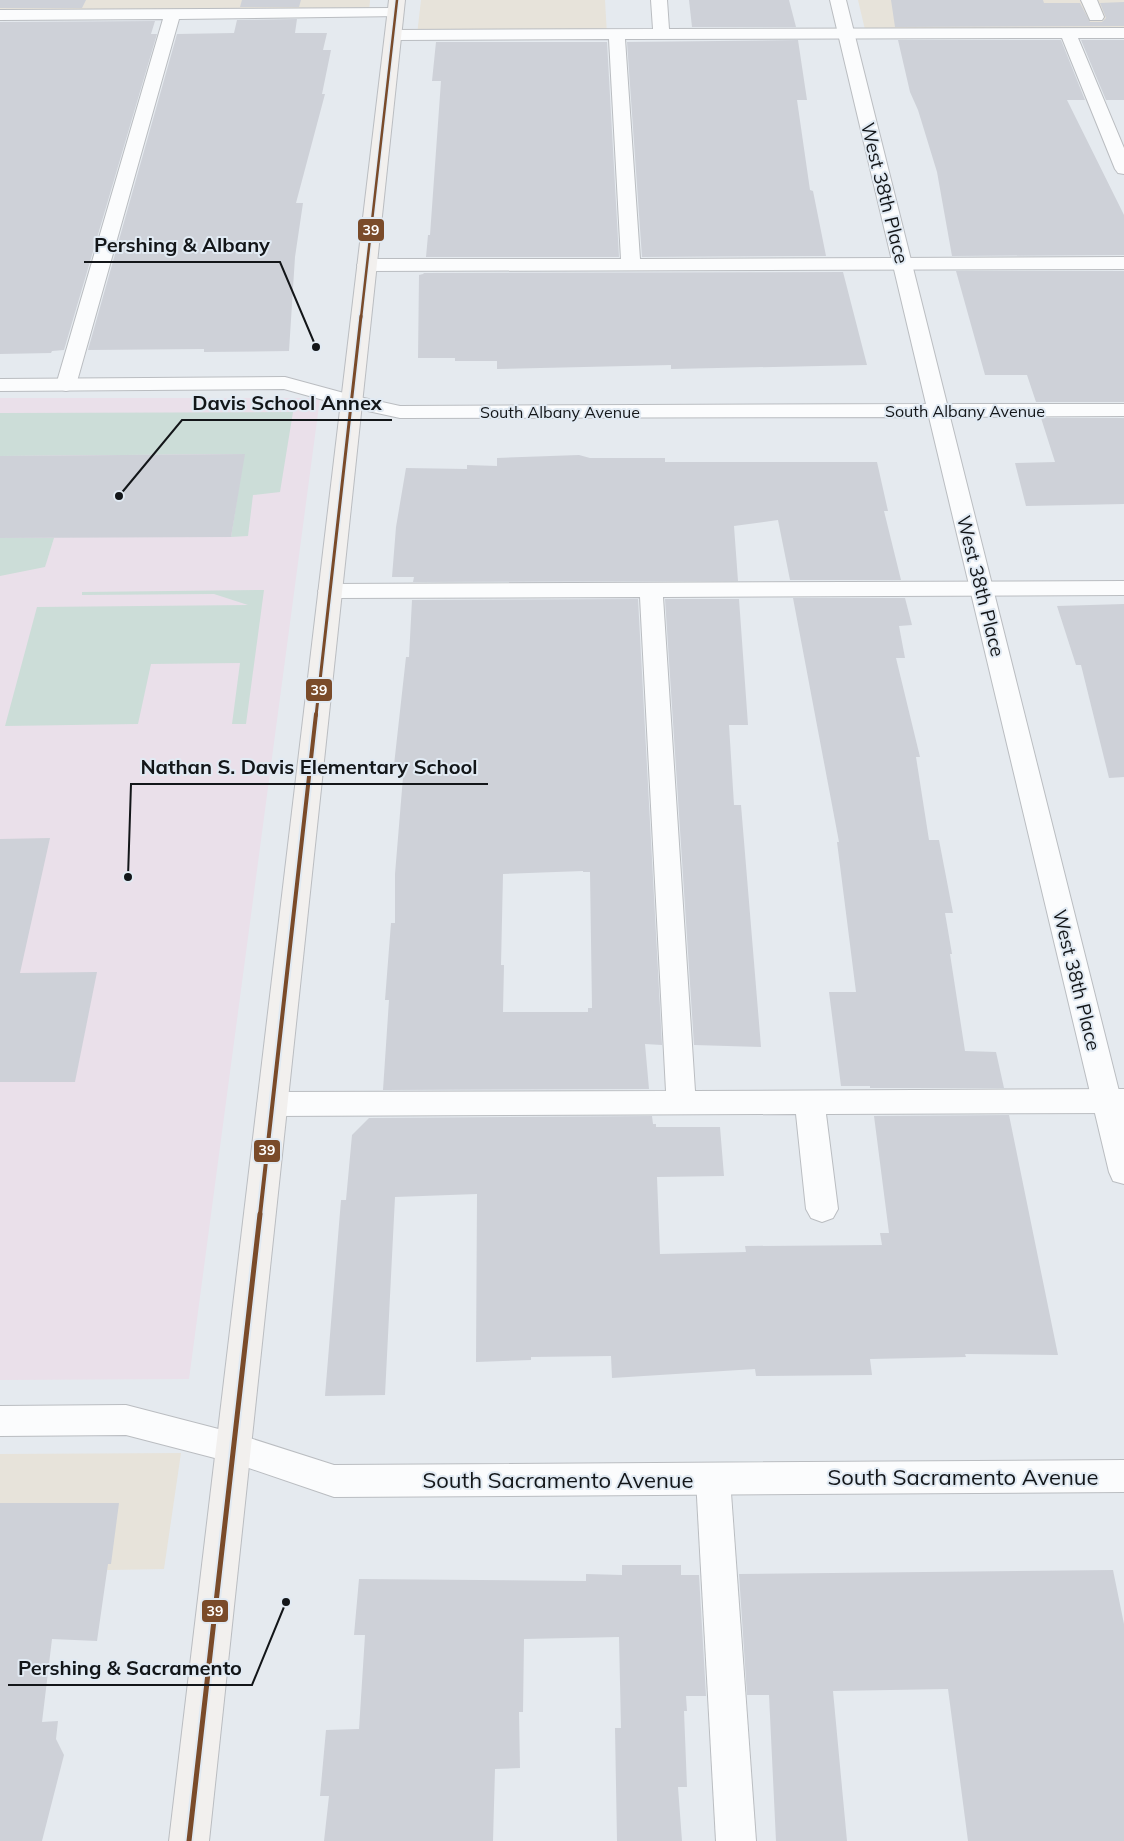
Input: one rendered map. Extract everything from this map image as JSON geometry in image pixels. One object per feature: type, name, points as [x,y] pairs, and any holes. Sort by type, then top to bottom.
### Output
[{"type":"street","points":[[659,0],[661,35]]},
{"type":"street","name":"West 38th Place","points":[[838,0],[982,588],[1115,1101],[1124,1172]]},
{"type":"street","points":[[1088,0],[1096,17]]},
{"type":"street","points":[[66,384],[172,14]]},
{"type":"street","points":[[0,15],[395,16],[617,35],[1124,33]]},
{"type":"street","points":[[189,1841],[395,16]]},
{"type":"street","points":[[1068,34],[1124,169]]},
{"type":"street","points":[[617,35],[631,264]]},
{"type":"street","points":[[367,265],[1124,263]]},
{"type":"street","name":"South Albany Avenue","points":[[0,385],[285,383],[352,402],[400,412],[1124,410]]},
{"type":"street","points":[[330,591],[1124,588]]},
{"type":"street","points":[[651,590],[681,1102]]},
{"type":"street","points":[[272,1104],[1115,1101]]},
{"type":"street","points":[[810,1102],[822,1209]]},
{"type":"street","name":"South Sacramento Avenue","points":[[0,1421],[126,1420],[234,1448],[334,1481],[1124,1476]]},
{"type":"street","points":[[713,1479],[736,1841]]},
{"type":"shaded area","points":[[0,0],[370,0],[369,13],[0,15]]},
{"type":"shaded area","points":[[421,0],[605,0],[607,35],[417,35]]},
{"type":"shaded area","points":[[858,0],[1124,0],[1124,33],[866,34]]},
{"type":"shaded area","points":[[0,398],[320,398],[189,1379],[0,1380]]},
{"type":"shaded area","points":[[293,412],[280,492],[253,495],[248,536],[231,537],[244,454],[0,456],[0,413]]},
{"type":"shaded area","points":[[0,538],[54,538],[45,567],[0,576]]},
{"type":"shaded area","points":[[264,590],[246,724],[232,724],[240,663],[151,664],[138,724],[5,726],[37,607],[248,605],[214,594],[82,595],[82,592]]},
{"type":"shaded area","points":[[181,1453],[164,1569],[0,1572],[0,1454]]},
{"type":"building","points":[[0,0],[86,0],[82,8],[0,8]]},
{"type":"building","points":[[242,0],[301,0],[299,7],[240,7]]},
{"type":"building","points":[[689,0],[789,0],[796,27],[692,27]]},
{"type":"building","points":[[891,0],[1043,0],[1044,3],[1080,3],[1090,22],[1102,22],[1106,18],[1100,3],[1124,2],[1124,26],[895,27]]},
{"type":"building","points":[[297,19],[295,33],[327,33],[323,50],[331,50],[322,94],[325,94],[296,203],[303,203],[295,257],[289,351],[204,352],[204,349],[88,350],[177,34],[234,33],[237,20]]},
{"type":"building","points":[[155,21],[151,34],[157,34],[64,350],[52,351],[51,353],[0,354],[0,22]]},
{"type":"building","points":[[798,40],[807,100],[797,100],[810,190],[813,191],[826,256],[642,257],[627,42]]},
{"type":"building","points":[[898,40],[1061,40],[1085,100],[1067,100],[1124,215],[1124,255],[952,256],[937,172],[918,110],[910,92]]},
{"type":"building","points":[[1081,40],[1124,40],[1124,100],[1106,100]]},
{"type":"building","points":[[436,42],[607,42],[619,257],[426,257],[428,235],[430,235],[441,81],[432,81]]},
{"type":"building","points":[[956,271],[1124,271],[1124,402],[1036,402],[1027,375],[985,375]]},
{"type":"building","points":[[843,272],[867,365],[671,369],[671,365],[497,369],[497,361],[455,361],[455,358],[418,358],[419,275],[424,273]]},
{"type":"building","points":[[1041,418],[1124,418],[1124,504],[1026,506],[1015,463],[1055,462]]},
{"type":"building","points":[[245,454],[231,537],[0,538],[0,456]]},
{"type":"building","points":[[579,455],[590,458],[665,458],[665,462],[877,462],[888,511],[884,511],[901,580],[790,580],[778,520],[734,526],[738,581],[413,582],[414,577],[392,577],[396,527],[406,468],[467,469],[467,465],[497,466],[497,458]]},
{"type":"building","points":[[793,598],[905,598],[912,625],[899,626],[905,658],[896,658],[920,757],[916,757],[929,840],[939,840],[953,913],[945,913],[965,1051],[996,1052],[1004,1088],[870,1088],[870,1086],[841,1086],[829,992],[856,992],[837,842],[839,842]]},
{"type":"building","points":[[638,599],[662,1045],[645,1044],[649,1089],[383,1090],[389,1000],[385,1000],[391,923],[395,923],[395,874],[404,765],[394,765],[406,657],[409,657],[412,600]],"holes":[[[590,872],[592,1008],[588,1008],[588,1012],[503,1012],[504,965],[501,965],[503,874]]]},
{"type":"building","points":[[665,599],[739,599],[748,725],[729,725],[734,805],[741,805],[761,1047],[694,1045]]},
{"type":"building","points":[[1124,604],[1124,777],[1109,778],[1081,665],[1076,665],[1057,606]]},
{"type":"building","points":[[50,838],[20,973],[97,972],[75,1082],[0,1082],[0,839]]},
{"type":"building","points":[[1009,1115],[1058,1355],[965,1354],[966,1357],[870,1359],[872,1375],[756,1376],[755,1369],[612,1378],[611,1356],[531,1357],[531,1360],[476,1362],[477,1194],[395,1197],[385,1395],[325,1396],[341,1200],[346,1200],[352,1135],[369,1118],[652,1116],[653,1124],[656,1124],[656,1127],[720,1127],[724,1176],[657,1177],[660,1254],[746,1252],[745,1246],[882,1245],[880,1233],[889,1233],[874,1116]]},
{"type":"building","points":[[0,1503],[119,1503],[111,1564],[108,1564],[97,1641],[52,1639],[42,1722],[58,1721],[56,1739],[64,1755],[42,1841],[0,1841]]},
{"type":"building","points":[[622,1565],[681,1565],[681,1575],[699,1575],[706,1696],[686,1696],[687,1711],[684,1711],[687,1787],[678,1787],[682,1841],[617,1841],[615,1728],[621,1728],[619,1637],[524,1639],[523,1712],[519,1712],[520,1768],[495,1769],[493,1841],[324,1841],[329,1796],[320,1796],[326,1730],[359,1729],[365,1635],[354,1635],[359,1579],[586,1581],[586,1574],[622,1575]]},
{"type":"building","points":[[1113,1570],[1124,1624],[1124,1841],[968,1841],[948,1689],[833,1691],[847,1841],[776,1841],[769,1695],[747,1695],[739,1574]]},
{"type":"transit line","name":"39","points":[[189,1841],[397,0]]},
{"type":"place","name":"Pershing & Albany","points":[[316,347]]},
{"type":"place","name":"Davis School Annex","points":[[119,496]]},
{"type":"place","name":"Nathan S. Davis Elementary School","points":[[128,877]]},
{"type":"place","name":"Pershing & Sacramento","points":[[286,1602]]}]
